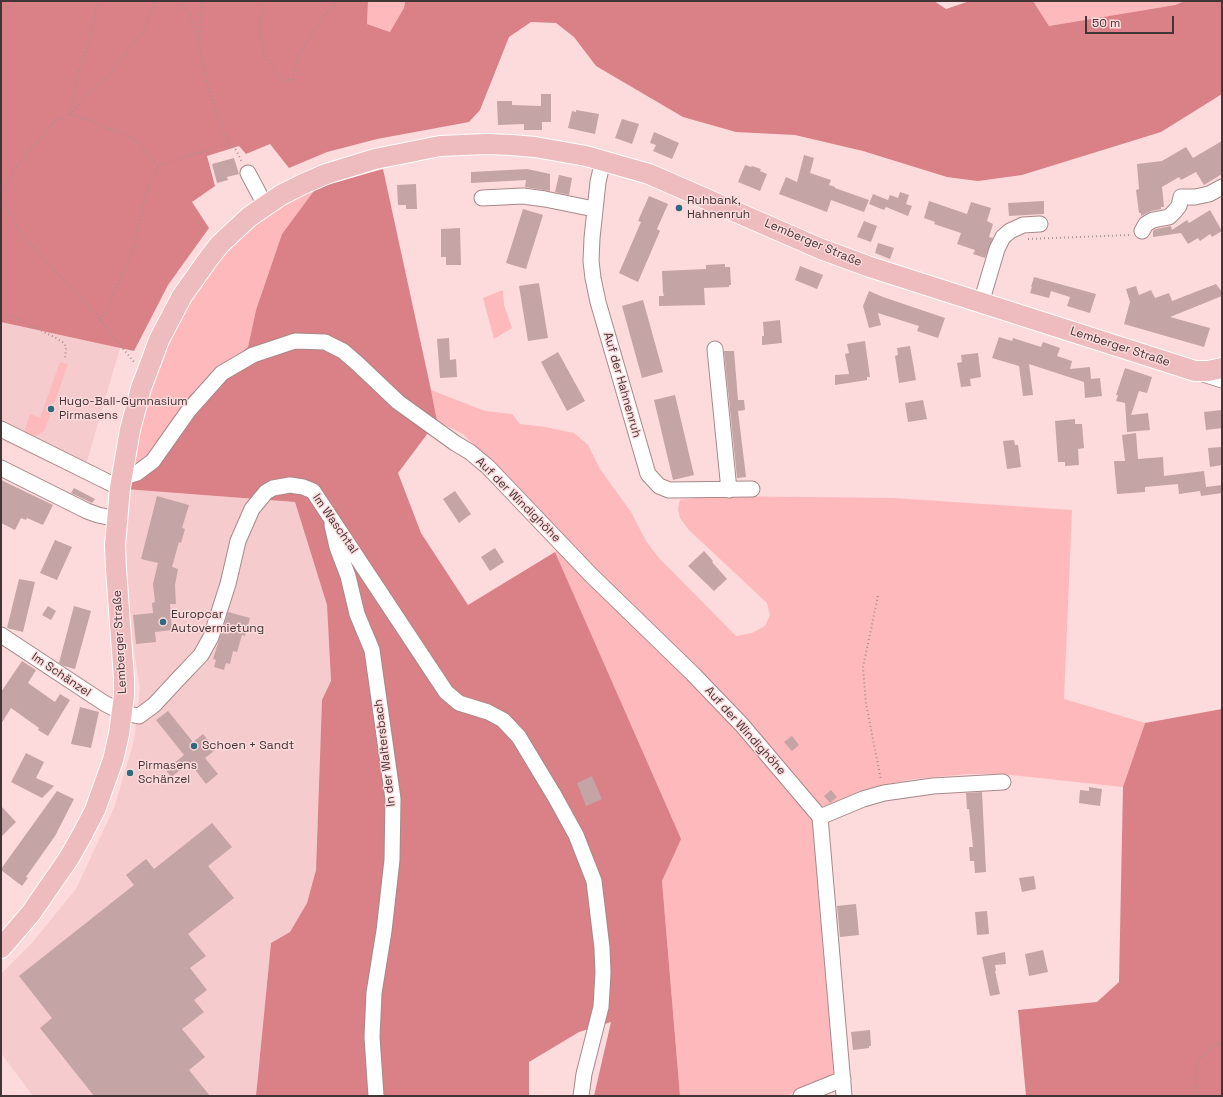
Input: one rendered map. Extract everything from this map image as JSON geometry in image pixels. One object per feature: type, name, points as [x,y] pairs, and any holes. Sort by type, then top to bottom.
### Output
[{"type":"main road","name":"Lemberger Straße","points":[[1,948],[31,914],[49,889],[82,835],[97,805],[113,760],[123,713],[124,678],[115,545],[120,483],[130,430],[146,376],[157,346],[169,321],[194,278],[220,244],[249,217],[282,195],[303,184],[326,174],[375,158],[440,146],[486,144],[530,146],[556,150],[603,160],[649,174],[821,248],[870,267],[1196,371],[1208,371],[1222,368]]},
{"type":"street","name":"Auf der Hahnenruh","points":[[603,160],[594,209],[591,261],[593,278],[598,302],[648,474],[659,486],[669,490],[752,489]]},
{"type":"street","points":[[248,173],[266,206]]},
{"type":"street","points":[[1142,231],[1146,224],[1153,220],[1169,217],[1179,206],[1181,197],[1195,197],[1209,194],[1222,187]]},
{"type":"street","points":[[482,198],[523,196],[594,209]]},
{"type":"street","points":[[981,303],[997,249],[1003,237],[1010,231],[1022,225],[1040,224]]},
{"type":"street","name":"Auf der Windighöhe","points":[[120,483],[153,461],[188,410],[222,373],[253,355],[295,340],[325,342],[343,351],[398,402],[470,452],[488,467],[591,575],[693,674],[742,725],[820,817]]},
{"type":"street","points":[[715,349],[729,490]]},
{"type":"street","points":[[1196,371],[1222,380]]},
{"type":"street","points":[[1,429],[59,458],[120,483]]},
{"type":"street","points":[[1,468],[87,511],[117,519]]},
{"type":"street","name":"Im Waschtal","points":[[123,713],[139,716],[146,712],[201,655],[218,620],[238,541],[252,509],[266,492],[273,488],[290,485],[303,487],[313,492],[446,692],[459,703],[488,712],[503,720],[519,737],[576,835],[594,881],[602,948],[603,972],[601,1007],[584,1074],[581,1096]]},
{"type":"street","name":"In der Waltersbach","points":[[328,513],[337,548],[348,576],[357,614],[372,650],[393,799],[392,860],[373,1008],[372,1037],[376,1096]]},
{"type":"street","name":"Im Schänzel","points":[[1,635],[104,703],[123,713]]},
{"type":"street","points":[[844,1096],[820,817],[863,799],[884,793],[933,786],[1003,782]]},
{"type":"street","points":[[801,1096],[843,1079]]},
{"type":"path","points":[[1,8],[9,8],[15,1]]},
{"type":"path","points":[[71,114],[77,78],[90,39],[97,1]]},
{"type":"path","points":[[1,191],[16,167],[56,120],[71,114],[86,96],[108,76],[146,27],[156,1]]},
{"type":"path","points":[[181,1],[190,15],[199,42],[205,74],[216,112],[229,144],[236,150],[248,173]]},
{"type":"path","points":[[199,42],[202,1]]},
{"type":"path","points":[[263,1],[260,30],[264,53],[273,70],[283,81],[293,79],[299,55],[319,23],[337,1]]},
{"type":"path","points":[[71,114],[135,139],[158,165]]},
{"type":"path","points":[[158,165],[229,144]]},
{"type":"path","points":[[100,320],[118,285],[134,247],[146,194],[158,165]]},
{"type":"path","points":[[1,201],[22,235],[100,320],[146,376]]},
{"type":"path","points":[[1022,240],[1129,236],[1142,231]]},
{"type":"path","points":[[1,313],[10,315],[64,343],[66,347],[65,359]]},
{"type":"path","points":[[878,596],[862,667],[866,704],[884,793]]},
{"type":"path","points":[[1196,1096],[1195,1078],[1199,1059],[1215,1044],[1222,1044]]},
{"type":"shaded area","points":[[1,1],[368,1],[367,24],[390,32],[404,8],[405,1],[934,1],[946,9],[970,1],[1033,1],[1049,26],[1175,5],[1185,1],[1222,1],[1222,94],[1161,132],[1022,175],[978,181],[947,177],[863,151],[795,135],[736,132],[683,117],[596,66],[574,37],[556,23],[531,22],[509,37],[480,110],[469,122],[377,139],[327,152],[289,168],[270,144],[246,154],[239,146],[207,156],[215,186],[192,202],[209,228],[168,285],[134,351],[1,322]]},
{"type":"shaded area","points":[[368,1],[405,1],[404,8],[391,32],[367,24]]},
{"type":"shaded area","points":[[1033,1],[1185,1],[1175,5],[1049,26]]},
{"type":"shaded area","points":[[383,169],[437,421],[398,473],[421,533],[468,605],[555,552],[681,839],[662,881],[680,1096],[594,1096],[611,1022],[579,1032],[529,1062],[529,1096],[256,1096],[271,943],[290,932],[307,903],[316,870],[322,700],[331,681],[327,605],[295,502],[125,489],[190,395],[248,347],[256,310],[282,234],[316,188]]},
{"type":"shaded area","points":[[316,188],[282,234],[256,310],[248,347],[190,395],[125,489],[154,363],[190,303],[223,256],[262,219]]},
{"type":"shaded area","points":[[503,290],[504,305],[512,328],[494,339],[483,298]]},
{"type":"shaded area","name":"Hugo-Ball-Gymnasium Pirmasens","points":[[1,308],[11,310],[120,348],[82,478],[1,440]]},
{"type":"shaded area","points":[[60,362],[68,364],[45,429],[36,436],[27,434],[24,432],[30,414],[40,418]]},
{"type":"shaded area","points":[[431,390],[485,411],[512,414],[520,424],[574,433],[588,445],[600,469],[631,512],[646,541],[659,558],[736,636],[752,633],[765,626],[770,615],[767,603],[689,530],[680,518],[678,509],[680,500],[712,496],[894,498],[1072,510],[1064,699],[1145,723],[1123,787],[1002,774],[969,774],[914,779],[874,787],[809,812],[816,820],[838,1077],[785,1096],[680,1096],[662,881],[680,839],[555,552],[567,538],[463,434],[437,421]]},
{"type":"shaded area","points":[[125,489],[295,502],[327,605],[331,682],[322,700],[316,870],[307,903],[290,932],[271,943],[256,1096],[33,1096],[1,1053],[1,974],[31,944],[76,889],[114,808],[134,741],[140,689],[123,578]]},
{"type":"shaded area","points":[[1222,709],[1222,1096],[1026,1096],[1018,1010],[1097,1002],[1119,982],[1123,787],[1145,723]]},
{"type":"building","points":[[541,94],[551,94],[551,122],[542,122],[542,130],[524,130],[524,124],[498,125],[497,101],[512,101],[512,105],[541,106]]},
{"type":"building","points":[[576,110],[599,114],[595,134],[568,128],[572,111],[576,112]]},
{"type":"building","points":[[622,119],[639,124],[632,144],[615,138]]},
{"type":"building","points":[[654,132],[679,143],[672,159],[653,151],[656,145],[650,143]]},
{"type":"building","points":[[1222,141],[1222,174],[1204,185],[1196,172],[1181,180],[1179,177],[1162,187],[1164,207],[1141,216],[1141,213],[1139,213],[1136,190],[1139,189],[1137,164],[1162,161],[1186,147],[1193,158]]},
{"type":"building","points":[[804,155],[814,158],[810,173],[831,180],[829,185],[835,188],[869,200],[864,212],[831,200],[827,212],[779,194],[786,177],[797,182]]},
{"type":"building","points":[[234,158],[239,174],[227,177],[228,180],[217,183],[212,164]]},
{"type":"building","points":[[745,165],[761,169],[760,171],[767,174],[760,191],[738,182]]},
{"type":"building","points":[[527,169],[550,174],[550,191],[525,187],[526,180],[471,183],[471,172]]},
{"type":"building","points":[[559,175],[572,178],[569,195],[555,192]]},
{"type":"building","points":[[416,184],[417,209],[406,209],[406,205],[398,205],[397,185]]},
{"type":"building","points":[[900,192],[909,195],[906,204],[912,206],[908,216],[886,207],[884,210],[869,204],[873,194],[888,200],[890,195],[898,198]]},
{"type":"building","points":[[649,196],[668,204],[657,229],[660,231],[638,282],[619,273],[641,222],[638,221]]},
{"type":"building","points":[[929,201],[967,214],[971,202],[991,208],[987,221],[993,224],[989,237],[993,238],[985,258],[973,254],[975,250],[957,244],[961,233],[934,224],[935,222],[924,218]]},
{"type":"building","points":[[1044,201],[1044,214],[1009,216],[1008,203]]},
{"type":"building","points":[[523,209],[543,215],[526,269],[506,263]]},
{"type":"building","points":[[1210,210],[1222,231],[1212,237],[1210,234],[1200,241],[1198,238],[1188,244],[1181,233],[1153,237],[1153,231],[1156,229],[1171,226],[1172,230],[1187,220],[1189,223]]},
{"type":"building","points":[[864,221],[877,226],[871,242],[857,237]]},
{"type":"building","points":[[460,228],[461,265],[446,265],[446,257],[441,257],[441,229]]},
{"type":"building","points":[[878,243],[894,248],[890,259],[875,253]]},
{"type":"building","points":[[725,264],[725,267],[730,267],[731,285],[729,285],[729,287],[704,288],[705,305],[659,306],[659,296],[664,296],[663,294],[665,294],[663,293],[662,271],[706,269],[706,265]]},
{"type":"building","points":[[800,266],[823,275],[817,289],[795,280]]},
{"type":"building","points":[[1034,277],[1096,294],[1090,313],[1067,306],[1070,297],[1051,291],[1049,298],[1030,293]]},
{"type":"building","points":[[539,283],[548,338],[528,341],[519,286]]},
{"type":"building","points":[[1216,284],[1222,292],[1222,296],[1170,317],[1210,328],[1204,347],[1124,324],[1130,302],[1126,289],[1136,286],[1139,295],[1151,290],[1155,298],[1169,293],[1172,301]]},
{"type":"building","points":[[869,291],[945,318],[938,338],[917,331],[919,326],[878,313],[881,325],[869,328],[863,306]]},
{"type":"building","points":[[643,300],[663,372],[642,378],[622,306]]},
{"type":"building","points":[[780,320],[782,343],[762,345],[762,336],[764,336],[763,322]]},
{"type":"building","points":[[999,337],[1012,341],[1013,338],[1041,347],[1043,342],[1060,348],[1057,356],[1072,361],[1070,369],[1090,367],[1091,379],[1100,378],[1102,396],[1085,398],[1084,382],[1029,364],[1033,395],[1023,396],[1019,366],[992,358]]},
{"type":"building","points":[[449,338],[450,360],[456,359],[457,377],[440,378],[437,339]]},
{"type":"building","points":[[865,341],[870,377],[867,377],[867,380],[835,385],[835,375],[849,374],[845,354],[849,353],[847,344]]},
{"type":"building","points":[[910,346],[916,380],[899,383],[895,356],[898,355],[897,348]]},
{"type":"building","points":[[724,351],[734,351],[738,400],[744,400],[745,410],[738,411],[746,477],[737,478]]},
{"type":"building","points":[[558,352],[585,401],[567,411],[541,362]]},
{"type":"building","points":[[978,353],[981,377],[970,379],[971,386],[961,387],[957,363],[962,362],[961,355]]},
{"type":"building","points":[[1125,368],[1152,377],[1147,393],[1139,391],[1131,415],[1148,413],[1150,430],[1127,432],[1125,403],[1116,401],[1118,395],[1116,395]]},
{"type":"building","points":[[675,395],[694,475],[673,480],[654,400]]},
{"type":"building","points":[[923,400],[927,419],[908,422],[905,403]]},
{"type":"building","points":[[1222,410],[1222,428],[1206,430],[1204,412]]},
{"type":"building","points":[[1075,419],[1075,424],[1082,424],[1084,448],[1078,449],[1079,465],[1065,466],[1065,462],[1058,462],[1055,421]]},
{"type":"building","points":[[1136,433],[1138,459],[1163,457],[1164,476],[1204,471],[1206,487],[1222,485],[1222,493],[1201,496],[1200,491],[1179,494],[1178,484],[1145,487],[1145,492],[1117,494],[1114,461],[1125,461],[1122,435]]},
{"type":"building","points":[[1014,440],[1015,445],[1018,445],[1021,467],[1007,469],[1003,441]]},
{"type":"building","points":[[1222,447],[1222,465],[1210,467],[1208,448]]},
{"type":"building","points":[[1,480],[53,505],[43,525],[27,518],[26,520],[21,518],[15,530],[1,523]]},
{"type":"building","points":[[74,488],[95,499],[92,503],[71,493]]},
{"type":"building","points":[[455,491],[471,514],[459,523],[443,499]]},
{"type":"building","points":[[157,496],[189,505],[182,528],[185,529],[181,543],[179,542],[172,567],[178,569],[175,585],[176,604],[170,604],[172,630],[155,632],[156,642],[136,644],[133,615],[153,613],[152,603],[155,602],[153,584],[158,563],[141,559]]},
{"type":"building","points":[[55,540],[72,547],[57,580],[40,573]]},
{"type":"building","points":[[495,548],[504,562],[490,571],[481,557]]},
{"type":"building","points":[[704,551],[727,579],[714,591],[688,566]]},
{"type":"building","points":[[19,579],[35,582],[23,632],[7,628]]},
{"type":"building","points":[[48,606],[56,611],[51,620],[42,615]]},
{"type":"building","points":[[74,606],[91,611],[75,669],[59,663]]},
{"type":"building","points":[[228,612],[250,618],[245,636],[242,635],[237,652],[233,651],[230,664],[226,663],[224,670],[214,667],[216,660],[213,659]]},
{"type":"building","points":[[22,661],[36,670],[28,683],[55,702],[60,694],[70,700],[48,736],[38,730],[39,728],[11,708],[1,724],[1,692]]},
{"type":"building","points":[[80,707],[99,712],[91,748],[71,744]]},
{"type":"building","name":"Schoen + Sandt","points":[[168,711],[193,742],[203,734],[215,750],[205,758],[218,774],[206,784],[190,763],[171,777],[166,770],[184,755],[156,720]]},
{"type":"building","points":[[792,736],[799,745],[792,751],[784,742]]},
{"type":"building","points":[[26,753],[44,762],[36,778],[54,786],[42,798],[11,782]]},
{"type":"building","points":[[592,776],[602,799],[586,806],[577,783]]},
{"type":"building","points":[[1089,787],[1102,789],[1100,806],[1079,803],[1080,790],[1089,791]]},
{"type":"building","points":[[831,790],[837,797],[830,803],[824,796]]},
{"type":"building","points":[[57,791],[74,799],[55,836],[26,877],[28,878],[22,886],[1,869]]},
{"type":"building","points":[[982,792],[986,872],[975,873],[974,861],[970,861],[969,847],[973,847],[966,793]]},
{"type":"building","points":[[1,806],[16,822],[1,837]]},
{"type":"building","points":[[212,823],[232,847],[208,866],[234,898],[188,934],[206,956],[190,968],[207,990],[194,1000],[204,1012],[182,1029],[205,1057],[189,1070],[210,1096],[94,1096],[40,1028],[52,1018],[19,976],[134,885],[126,875],[146,859],[154,869]]},
{"type":"building","points":[[1034,876],[1036,889],[1022,892],[1019,878]]},
{"type":"building","points":[[856,904],[859,935],[840,937],[837,906]]},
{"type":"building","points":[[987,911],[989,934],[977,935],[975,912]]},
{"type":"building","points":[[1043,950],[1048,972],[1029,976],[1025,954]]},
{"type":"building","points":[[1005,952],[1006,964],[995,965],[1000,994],[990,996],[982,957]]},
{"type":"building","points":[[870,1030],[871,1046],[869,1046],[869,1048],[853,1050],[851,1032]]},
{"type":"place","name":"Ruhbank, Hahnenruh","points":[[679,208]]},
{"type":"place","name":"Hugo-Ball-Gymnasium Pirmasens","points":[[51,409]]},
{"type":"place","name":"Europcar Autovermietung","points":[[163,622]]},
{"type":"place","name":"Schoen + Sandt","points":[[194,746]]},
{"type":"place","name":"Pirmasens Schänzel","points":[[130,773]]}]
